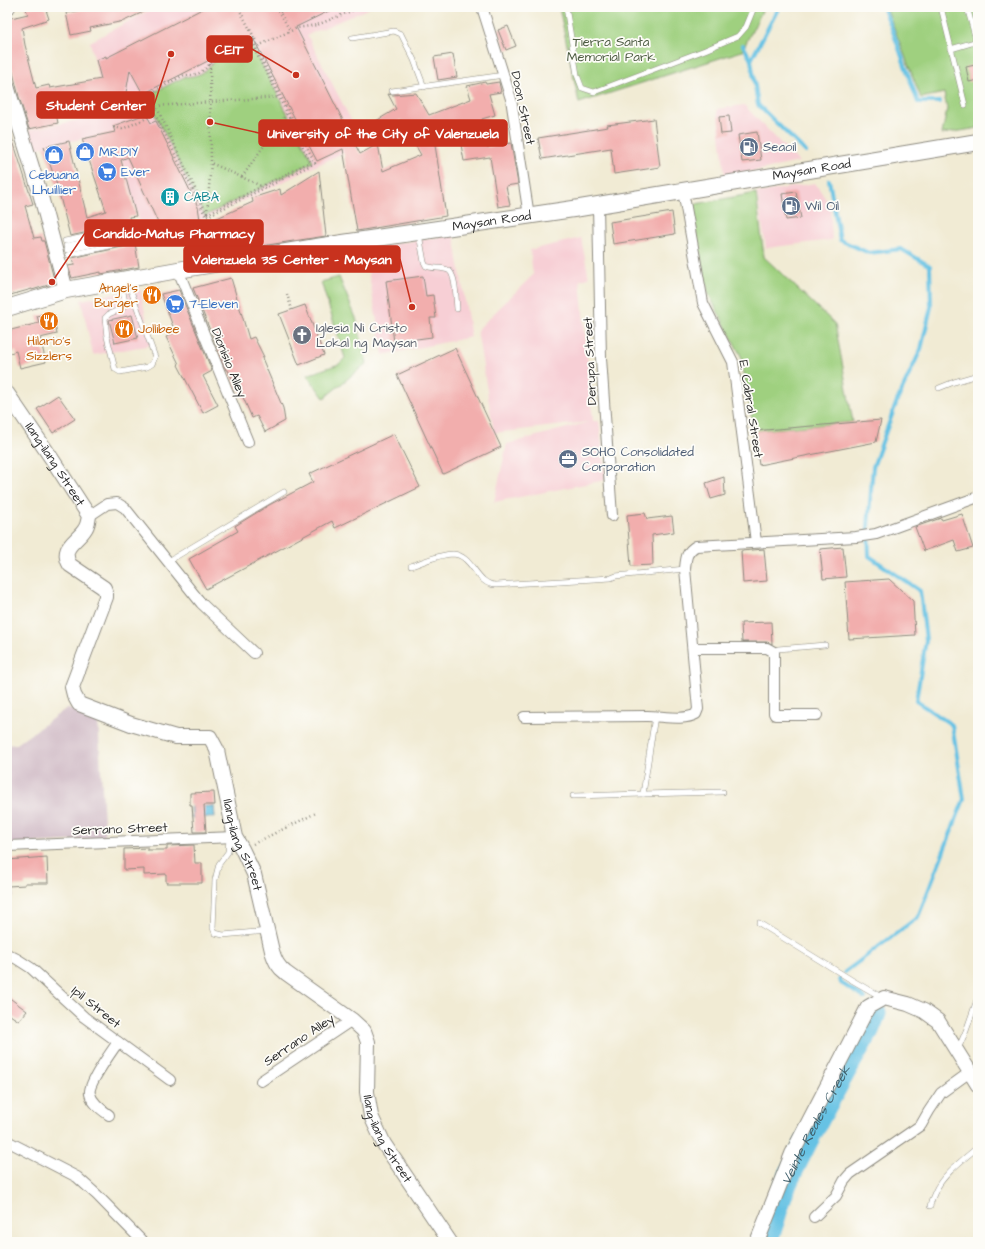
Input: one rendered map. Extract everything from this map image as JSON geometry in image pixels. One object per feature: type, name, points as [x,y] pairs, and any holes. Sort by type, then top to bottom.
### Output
[{"type":"main road","name":"Maysan Road","points":[[7,308],[66,290],[178,270],[310,248],[530,216],[978,142]]},
{"type":"street","name":"Doon Street","points":[[482,7],[511,98],[530,216]]},
{"type":"street","points":[[7,86],[40,193],[66,290]]},
{"type":"street","name":"E. Cabral Street","points":[[683,191],[703,304],[734,362],[756,542]]},
{"type":"street","name":"Derupa Street","points":[[598,205],[601,358],[612,516]]},
{"type":"street","name":"Dionisio Alley","points":[[178,270],[248,442]]},
{"type":"street","name":"Ilang-ilang Street","points":[[7,393],[52,459],[88,516],[88,523],[85,531],[68,548],[68,561],[70,565],[104,588],[106,593],[106,597],[72,687],[74,695],[79,704],[132,724],[176,737],[210,737],[217,750],[235,842],[254,874],[272,951],[279,967],[352,1020],[364,1032],[368,1042],[367,1092],[371,1116],[384,1144],[450,1242]]},
{"type":"street","points":[[524,717],[691,717],[696,714],[698,709],[685,569],[687,555],[690,549],[696,546],[856,537],[876,534],[978,497]]},
{"type":"street","name":"Ilang-ilang Street","points":[[88,516],[107,504],[117,503],[124,508],[201,603],[254,653]]},
{"type":"street","points":[[693,648],[767,648],[774,652],[775,715],[817,715]]},
{"type":"street","name":"Serrano Street","points":[[7,846],[235,842]]},
{"type":"street","name":"Ipil Street","points":[[7,954],[18,959],[31,968],[84,1017],[170,1080]]},
{"type":"street","points":[[757,1242],[792,1154],[868,1007],[884,998],[908,1004],[924,1011],[938,1021],[978,1084]]},
{"type":"street","name":"Serrano Alley","points":[[261,1081],[352,1020]]},
{"type":"street","points":[[109,1115],[92,1100],[90,1091],[94,1080],[118,1042]]},
{"type":"street","points":[[814,1217],[836,1196],[844,1180],[850,1174],[921,1126],[941,1093],[970,1072]]},
{"type":"street","points":[[7,1141],[77,1177],[97,1195],[143,1242]]},
{"type":"lane","points":[[566,7],[577,76],[582,88],[594,92],[738,36],[746,27],[753,7]]},
{"type":"lane","points":[[940,7],[965,105]]},
{"type":"lane","points":[[967,7],[978,48]]},
{"type":"lane","points":[[352,38],[394,31],[401,34],[414,60],[424,87]]},
{"type":"lane","points":[[951,49],[977,41]]},
{"type":"lane","points":[[392,91],[504,75]]},
{"type":"lane","points":[[126,228],[128,235],[129,242],[67,248],[126,228]]},
{"type":"lane","points":[[418,232],[426,266],[447,269],[452,273],[457,309]]},
{"type":"lane","points":[[123,292],[125,302],[123,308],[109,314],[105,318],[107,337],[115,369],[120,372],[147,367],[152,364],[155,358],[131,291]]},
{"type":"lane","points":[[939,388],[978,375]]},
{"type":"lane","points":[[167,562],[284,492]]},
{"type":"lane","points":[[411,566],[440,556],[453,554],[466,560],[484,582],[491,585],[610,578],[616,576],[685,569]]},
{"type":"lane","points":[[774,652],[778,649],[825,645]]},
{"type":"lane","points":[[643,794],[655,716]]},
{"type":"lane","points":[[573,796],[723,792]]},
{"type":"lane","points":[[235,842],[219,864],[215,880],[213,928],[215,933],[223,935],[267,931]]},
{"type":"lane","points":[[759,923],[850,979],[884,998]]},
{"type":"lane","points":[[957,1052],[978,997]]},
{"type":"lane","points":[[930,1206],[935,1191],[940,1183],[978,1147]]},
{"type":"path","points":[[207,214],[310,162],[252,40],[238,7]]},
{"type":"path","points":[[277,7],[290,31]]},
{"type":"path","points":[[280,12],[291,7]]},
{"type":"path","points":[[252,40],[258,46],[303,26],[309,27],[317,25],[361,7]]},
{"type":"path","points":[[207,214],[159,112],[148,94],[184,76],[199,73],[214,60],[252,40]]},
{"type":"path","points":[[155,114],[206,217],[315,163],[252,40]]},
{"type":"path","points":[[207,214],[211,163],[210,64]]},
{"type":"path","points":[[156,106],[279,97]]},
{"type":"path","points":[[147,103],[152,100]]},
{"type":"path","points":[[114,127],[122,129],[159,112]]},
{"type":"path","points":[[242,177],[287,113]]},
{"type":"path","points":[[211,163],[262,186]]},
{"type":"path","points":[[288,294],[292,310]]},
{"type":"path","points":[[235,842],[316,813]]},
{"type":"shaded area","points":[[155,7],[372,7],[307,35],[363,143],[146,246],[114,132],[34,149],[29,130],[108,114],[90,42]]},
{"type":"shaded area","points":[[744,105],[799,162],[725,177],[717,109]]},
{"type":"shaded area","points":[[815,183],[830,205],[832,240],[766,248],[757,193]]},
{"type":"shaded area","points":[[454,235],[471,337],[383,355],[364,248]]},
{"type":"shaded area","points":[[581,238],[589,278],[580,280],[593,421],[599,421],[606,480],[494,502],[507,444],[589,422],[494,433],[477,330],[533,275],[530,250]]},
{"type":"shaded area","points":[[140,289],[152,345],[93,355],[81,300]]},
{"type":"shaded area","points":[[67,708],[98,719],[105,839],[7,844],[7,745],[17,744]]},
{"type":"shaded area","points":[[7,860],[12,860],[14,897],[7,897]]},
{"type":"green space","name":"Tierra Santa Memorial Park","points":[[559,7],[764,7],[742,51],[579,103]]},
{"type":"green space","points":[[886,7],[978,7],[978,128],[942,134],[947,109],[944,93],[921,98]]},
{"type":"green space","points":[[250,42],[313,162],[205,216],[158,120],[144,97],[184,77],[200,74],[215,60]]},
{"type":"green space","points":[[756,193],[764,257],[835,324],[853,422],[754,431],[741,356],[708,293],[690,205]]},
{"type":"green space","points":[[339,277],[356,318],[367,363],[324,398],[307,375],[339,364],[345,358],[321,282]]},
{"type":"water","points":[[214,806],[215,817],[192,818],[191,807]]},
{"type":"building","points":[[25,7],[45,7],[49,19],[22,28],[36,88],[49,85],[50,88],[101,79],[96,60],[106,56],[106,58],[206,7],[337,7],[296,27],[360,154],[378,144],[383,171],[421,155],[401,120],[377,133],[371,124],[396,109],[388,94],[416,93],[429,115],[471,99],[467,86],[485,82],[486,84],[499,82],[501,92],[489,94],[495,115],[482,119],[487,147],[511,143],[518,184],[506,186],[510,205],[498,207],[490,157],[464,161],[459,134],[435,145],[446,216],[357,231],[343,149],[317,161],[253,38],[143,94],[130,70],[124,104],[109,112],[106,100],[55,109],[58,123],[29,129],[19,97],[7,48],[7,19],[28,14]]},
{"type":"building","points":[[91,7],[154,7],[124,21],[90,28],[91,31],[71,35],[66,13],[92,8]]},
{"type":"building","points":[[508,26],[516,46],[506,50],[498,30]]},
{"type":"building","points":[[453,54],[457,77],[438,80],[434,57]]},
{"type":"building","points":[[975,65],[978,80],[969,82],[966,67]]},
{"type":"building","points":[[146,114],[151,123],[156,121],[198,207],[206,256],[190,258],[185,226],[164,236],[128,157],[121,160],[136,216],[129,217],[135,243],[139,267],[101,274],[101,272],[72,278],[68,266],[74,265],[72,258],[131,245],[133,242],[131,227],[129,224],[126,224],[70,236],[57,185],[44,147],[69,141],[87,217],[106,211],[82,139],[115,132],[113,126]]},
{"type":"building","points":[[729,116],[731,133],[721,134],[719,117]]},
{"type":"building","points":[[654,119],[660,167],[614,174],[611,148],[542,159],[538,138],[608,127],[607,125]]},
{"type":"building","points":[[9,128],[33,204],[25,206],[34,238],[41,237],[42,241],[44,241],[55,283],[7,296],[7,129]]},
{"type":"building","name":"Seaoil","points":[[757,132],[761,160],[742,162],[738,135]]},
{"type":"building","points":[[319,171],[326,236],[261,246],[258,232],[222,238],[206,223],[253,202],[252,198],[280,189],[281,195]]},
{"type":"building","name":"Wil Oil","points":[[796,192],[801,218],[786,220],[782,194]]},
{"type":"building","points":[[672,212],[675,234],[613,244],[610,222]]},
{"type":"building","points":[[423,276],[426,296],[433,295],[436,318],[430,318],[432,337],[394,342],[386,281]]},
{"type":"building","points":[[231,278],[249,339],[254,337],[264,357],[262,358],[283,408],[285,421],[265,432],[257,416],[252,418],[239,388],[237,389],[228,370],[226,370],[193,288]]},
{"type":"building","points":[[179,290],[212,371],[203,376],[218,405],[203,413],[178,365],[179,364],[166,337],[175,332],[161,294]]},
{"type":"building","name":"Iglesia Ni Cristo Lokal ng Maysan","points":[[305,305],[324,355],[299,365],[279,314]]},
{"type":"building","points":[[52,313],[57,334],[40,338],[46,362],[20,368],[16,351],[7,354],[7,331],[39,323],[37,316]]},
{"type":"building","name":"Jollibee","points":[[132,315],[138,338],[115,343],[109,320]]},
{"type":"building","points":[[455,348],[501,447],[443,474],[397,375]]},
{"type":"building","points":[[58,395],[75,419],[53,433],[37,409]]},
{"type":"building","points":[[881,420],[876,442],[759,465],[754,431]]},
{"type":"building","points":[[394,434],[420,487],[335,528],[332,521],[206,589],[189,559],[238,531],[235,526],[269,505],[313,482],[309,474]]},
{"type":"building","points":[[724,477],[725,495],[711,499],[706,483]]},
{"type":"building","points":[[645,513],[647,519],[672,516],[674,532],[652,535],[653,565],[631,566],[627,515]]},
{"type":"building","points":[[962,514],[973,548],[958,552],[954,540],[924,551],[915,527],[941,518],[942,520]]},
{"type":"building","points":[[843,547],[846,577],[823,579],[820,549]]},
{"type":"building","points":[[764,549],[767,581],[743,583],[741,551]]},
{"type":"building","points":[[889,579],[913,601],[915,635],[849,639],[845,582]]},
{"type":"building","points":[[771,622],[772,644],[767,642],[742,642],[741,623]]},
{"type":"building","points":[[214,792],[215,805],[204,805],[206,832],[194,832],[192,805],[190,805],[190,793]]},
{"type":"building","points":[[194,845],[195,863],[202,863],[202,883],[166,883],[166,874],[144,875],[144,869],[124,870],[124,849],[147,848],[147,850],[167,850],[167,846]]},
{"type":"building","points":[[47,857],[48,883],[25,883],[25,885],[8,886],[7,860]]},
{"type":"building","points":[[7,996],[27,1011],[19,1021],[7,1013]]},
{"type":"waterway","points":[[751,60],[779,7]]},
{"type":"waterway","points":[[883,7],[918,102],[940,102]]},
{"type":"waterway","points":[[743,45],[751,60],[758,105],[806,152]]},
{"type":"waterway","points":[[829,180],[840,240],[869,253],[901,249],[930,266],[931,307],[921,349],[897,401],[873,467],[868,526],[869,556],[920,591],[926,640],[916,701],[952,725],[964,799],[918,917],[845,972]]},
{"type":"waterway","points":[[840,979],[841,983],[865,998]]},
{"type":"waterway","name":"Veinte Reales Creek","points":[[765,1242],[771,1230],[783,1190],[824,1109],[868,1030],[875,1013]]},
{"type":"place","name":"Student Center","points":[[171,54]]},
{"type":"place","name":"CEIT","points":[[296,75]]},
{"type":"place","name":"University of the City of Valenzuela","points":[[210,122]]},
{"type":"place","name":"Seaoil","points":[[749,147]]},
{"type":"place","name":"MR.DIY","points":[[85,152]]},
{"type":"place","name":"Cebuana Lhuillier","points":[[54,155]]},
{"type":"place","name":"Ever","points":[[107,172]]},
{"type":"place","name":"CABA","points":[[170,197]]},
{"type":"place","name":"Wil Oil","points":[[791,206]]},
{"type":"place","name":"Candido-Matus Pharmacy","points":[[52,282]]},
{"type":"place","name":"Angel's Burger","points":[[152,295]]},
{"type":"place","name":"7-Eleven","points":[[175,304]]},
{"type":"place","name":"Valenzuela 3S Center - Maysan","points":[[412,307]]},
{"type":"place","name":"Hilario's Sizzlers","points":[[49,321]]},
{"type":"place","name":"Jollibee","points":[[124,329]]},
{"type":"place","name":"Iglesia Ni Cristo Lokal ng Maysan","points":[[302,335]]},
{"type":"place","name":"SOHO Consolidated Corporation","points":[[568,459]]}]
